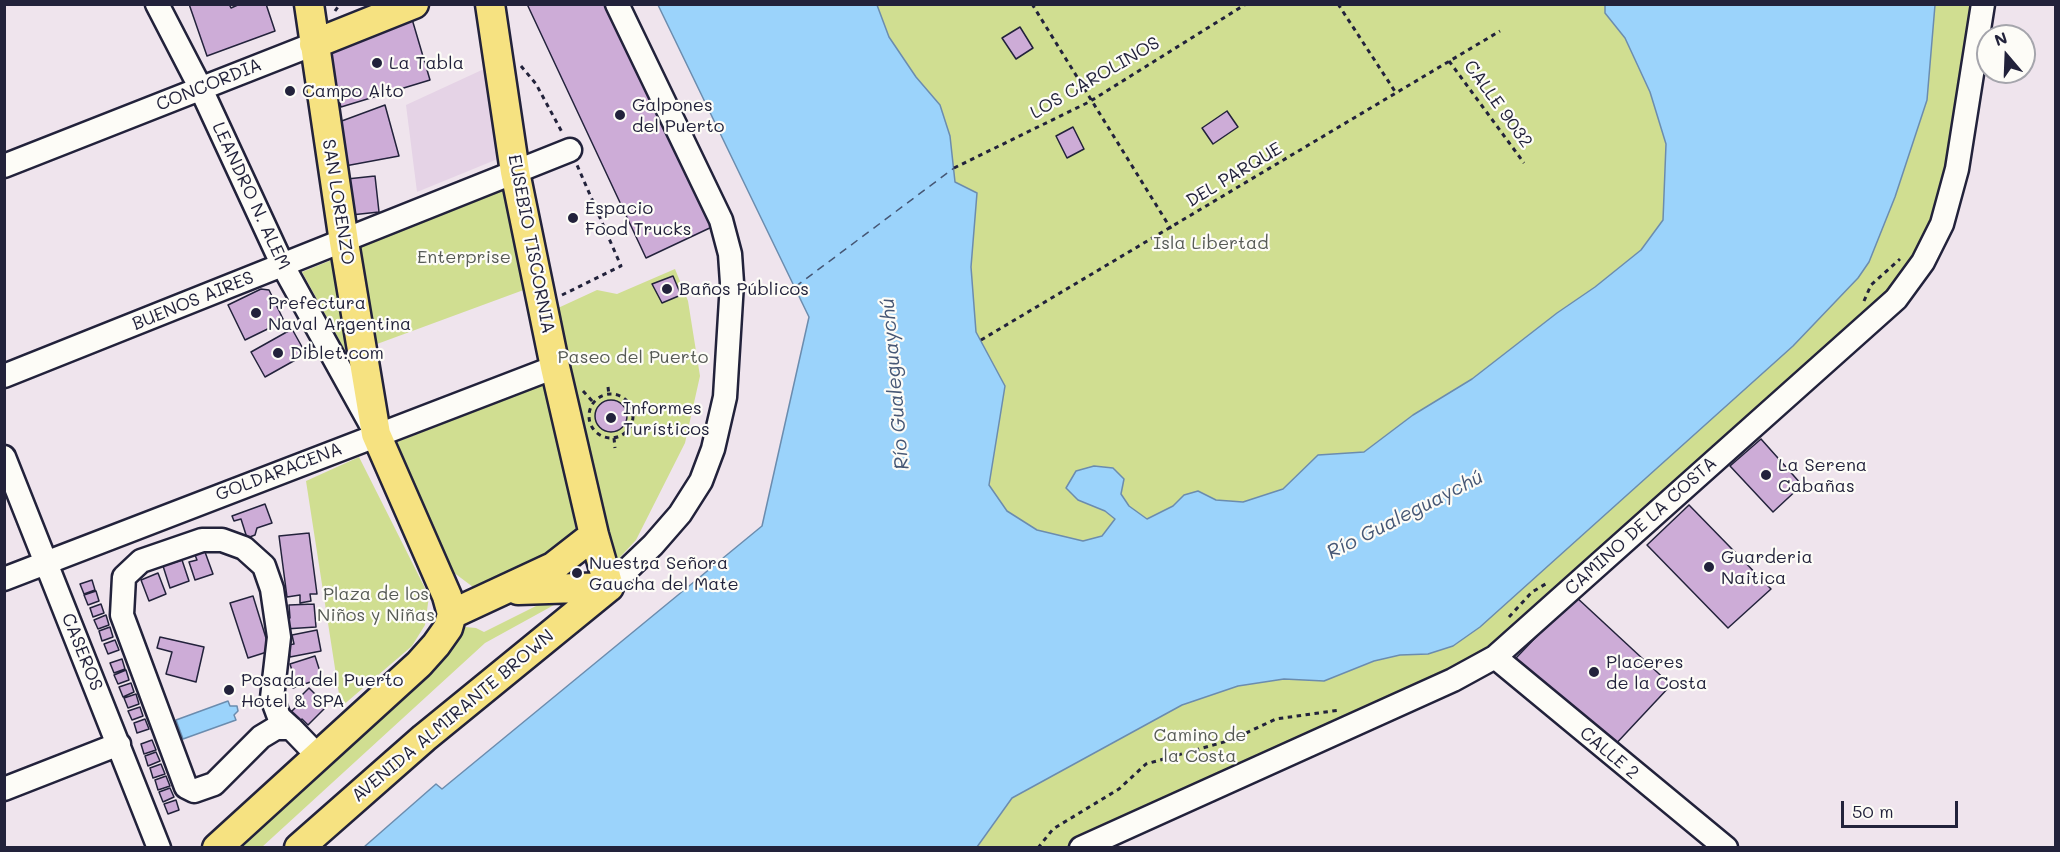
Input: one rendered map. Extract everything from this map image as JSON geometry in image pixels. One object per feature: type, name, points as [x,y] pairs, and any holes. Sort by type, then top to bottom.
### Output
[{"type":"main road","name":"CONCORDIA","points":[[314,44],[414,4]]},
{"type":"main road","name":"EUSEBIO TISCORNIA","points":[[490,4],[497,64],[515,172],[555,367],[594,535],[609,587]]},
{"type":"main road","name":"SAN LORENZO","points":[[322,8],[314,44],[376,434]]},
{"type":"main road","name":"LEANDRO N. ALEM","points":[[376,434],[447,596],[452,614]]},
{"type":"main road","points":[[217,848],[419,664],[448,628],[452,614],[505,591],[567,559],[594,535]]},
{"type":"main road","points":[[505,591],[609,587]]},
{"type":"main road","name":"AVENIDA ALMIRANTE BROWN","points":[[299,848],[424,738],[609,587]]},
{"type":"street","name":"LEANDRO N. ALEM","points":[[157,4],[201,88],[283,266],[376,434]]},
{"type":"street","points":[[609,587],[653,546],[680,514],[701,481],[713,449],[725,397],[732,283],[730,254],[721,220],[617,4]]},
{"type":"street","name":"CAMINO DE LA COSTA","points":[[1081,848],[1453,680],[1495,657],[1896,299],[1923,262],[1942,224],[1957,169],[1983,4]]},
{"type":"street","name":"CONCORDIA","points":[[4,166],[314,44]]},
{"type":"street","name":"BUENOS AIRES","points":[[4,376],[570,150]]},
{"type":"street","name":"GOLDARACENA","points":[[4,579],[555,367]]},
{"type":"street","name":"CASEROS","points":[[4,457],[159,848]]},
{"type":"street","points":[[291,728],[276,728],[261,737],[214,784],[194,791],[186,787],[122,615],[124,577],[141,561],[202,540],[222,540],[244,548],[264,566],[272,589],[279,637],[272,698],[279,717],[291,728],[318,756]]},
{"type":"street","name":"CALLE 2","points":[[1495,657],[1726,848]]},
{"type":"street","points":[[4,789],[119,744]]},
{"type":"path","points":[[322,8],[340,4]]},
{"type":"path","points":[[1032,4],[1171,229]]},
{"type":"path","name":"LOS CAROLINOS","points":[[954,168],[1091,101],[1246,4]]},
{"type":"path","points":[[1338,4],[1396,93]]},
{"type":"path","name":"DEL PARQUE","points":[[981,340],[1171,229],[1500,31]]},
{"type":"path","name":"CALLE 9032","points":[[1449,61],[1524,163]]},
{"type":"path","points":[[497,64],[516,64],[525,68],[570,150],[621,266],[543,302]]},
{"type":"path","points":[[1861,306],[1871,285],[1901,259],[1906,250]]},
{"type":"path","points":[[608,387],[609,395]]},
{"type":"path","points":[[609,395],[626,400],[633,414],[630,428],[625,434],[614,438],[597,434],[589,415],[594,403],[609,395]]},
{"type":"path","points":[[633,414],[640,413]]},
{"type":"path","points":[[614,438],[615,448]]},
{"type":"path","points":[[1509,618],[1532,592],[1558,577]]},
{"type":"path","points":[[1038,848],[1053,829],[1119,789],[1146,764],[1231,740],[1276,719],[1343,709]]},
{"type":"shaded area","points":[[484,69],[505,156],[417,192],[406,105]]},
{"type":"green space","name":"Isla Libertad","points":[[877,5],[1605,5],[1605,13],[1625,38],[1650,92],[1666,144],[1663,220],[1641,250],[1595,287],[1557,313],[1472,379],[1413,415],[1364,452],[1318,455],[1283,489],[1243,502],[1216,500],[1198,491],[1184,495],[1173,506],[1147,519],[1129,507],[1121,494],[1114,468],[1094,466],[1076,471],[1078,500],[1105,511],[1116,519],[1102,536],[1083,541],[1037,530],[1007,511],[989,485],[1005,386],[976,332],[971,267],[977,193],[955,182],[950,136],[940,105],[916,77],[889,37]]},
{"type":"green space","name":"Camino de la Costa","points":[[1935,5],[1983,5],[1980,24],[1976,24],[1976,52],[1966,118],[1923,262],[1495,657],[1081,847],[977,848],[1012,798],[1182,705],[1238,686],[1284,679],[1324,681],[1375,661],[1400,655],[1428,654],[1882,225],[1895,197],[1927,100]]},
{"type":"green space","name":"Enterprise","points":[[495,188],[512,193],[529,288],[377,344],[360,246]]},
{"type":"green space","points":[[334,259],[351,350],[347,354],[302,272]]},
{"type":"green space","name":"Paseo del Puerto","points":[[675,269],[688,301],[700,376],[685,443],[636,540],[612,566],[558,308],[597,290],[617,294]]},
{"type":"green space","points":[[546,383],[576,531],[555,550],[473,587],[453,572],[397,442]]},
{"type":"green space","name":"Plaza de los Niños y Niñas","points":[[359,457],[429,596],[425,625],[412,646],[341,707],[306,481]]},
{"type":"green space","points":[[574,594],[485,643],[262,847],[228,848],[465,627],[476,628],[484,632],[556,596]]},
{"type":"water","name":"Río Gualeguaychú","points":[[658,5],[877,5],[889,37],[916,77],[940,105],[950,136],[955,182],[977,193],[971,267],[976,332],[1005,386],[989,485],[1007,511],[1037,530],[1083,541],[1102,536],[1115,519],[1105,511],[1078,500],[1066,488],[1076,471],[1094,466],[1113,468],[1124,479],[1121,494],[1129,506],[1147,519],[1173,506],[1184,495],[1198,491],[1216,500],[1243,502],[1283,489],[1318,455],[1364,452],[1413,415],[1472,379],[1641,250],[1663,220],[1666,144],[1650,92],[1625,38],[1605,13],[1605,5],[1935,5],[1927,100],[1895,197],[1869,262],[1858,278],[1793,346],[1480,627],[1453,646],[1428,654],[1400,655],[1374,661],[1324,681],[1284,679],[1238,686],[1182,705],[1012,798],[977,847],[364,847],[436,784],[442,789],[762,526],[809,317]]},
{"type":"water","points":[[228,701],[230,706],[237,706],[238,711],[234,715],[236,720],[183,739],[176,720]]},
{"type":"building","points":[[189,4],[229,4],[231,8],[240,4],[266,4],[275,31],[207,56]]},
{"type":"building","name":"Galpones del Puerto","points":[[527,4],[606,4],[714,226],[646,258]]},
{"type":"building","name":"La Tabla","points":[[412,19],[430,80],[341,107],[323,45]]},
{"type":"building","points":[[1020,27],[1033,48],[1016,59],[1002,38]]},
{"type":"building","points":[[385,105],[399,156],[345,166],[339,122]]},
{"type":"building","points":[[1227,111],[1238,127],[1213,144],[1202,128]]},
{"type":"building","points":[[1073,127],[1084,149],[1067,158],[1056,136]]},
{"type":"building","points":[[375,176],[379,212],[351,215],[347,179]]},
{"type":"building","name":"Baños Públicos","points":[[673,276],[681,295],[662,303],[652,284]]},
{"type":"building","name":"Prefectura Naval Argentina","points":[[261,289],[269,290],[284,321],[245,340],[228,305]]},
{"type":"building","name":"Diblet.com","points":[[292,329],[306,354],[265,377],[251,352]]},
{"type":"building","name":"Informes Turísticos","points":[[611,400],[622,405],[627,416],[622,427],[611,432],[600,427],[595,416],[600,405]]},
{"type":"building","name":"La Serena Cabañas","points":[[1761,439],[1802,485],[1773,512],[1730,466]]},
{"type":"building","points":[[265,504],[272,523],[257,528],[255,535],[247,538],[241,519],[234,521],[232,516]]},
{"type":"building","name":"Guarderia Naitica","points":[[1689,505],[1771,589],[1728,628],[1647,545]]},
{"type":"building","points":[[309,533],[317,594],[310,594],[311,601],[300,603],[300,595],[287,597],[279,536]]},
{"type":"building","points":[[205,552],[213,574],[195,580],[189,562],[197,560],[195,555]]},
{"type":"building","points":[[182,560],[189,581],[170,588],[163,566]]},
{"type":"building","points":[[158,573],[166,594],[149,601],[141,580]]},
{"type":"building","points":[[92,580],[95,590],[84,594],[80,584]]},
{"type":"building","points":[[96,591],[99,601],[88,605],[84,595]]},
{"type":"building","points":[[253,596],[270,651],[248,658],[230,603]]},
{"type":"building","name":"Placeres de la Costa","points":[[1575,596],[1671,685],[1612,748],[1516,658]]},
{"type":"building","points":[[101,604],[104,613],[93,617],[90,608]]},
{"type":"building","points":[[314,604],[316,627],[285,629],[284,618],[290,618],[289,605]]},
{"type":"building","points":[[106,615],[109,625],[98,629],[94,620]]},
{"type":"building","points":[[110,627],[113,637],[102,641],[99,631]]},
{"type":"building","points":[[317,630],[321,651],[290,657],[288,645],[294,644],[292,635]]},
{"type":"building","points":[[160,637],[204,647],[196,682],[166,674],[172,652],[157,648]]},
{"type":"building","points":[[115,640],[119,650],[108,654],[104,644]]},
{"type":"building","points":[[315,656],[322,678],[293,688],[290,679],[294,677],[290,664]]},
{"type":"building","points":[[122,659],[125,669],[114,673],[110,663]]},
{"type":"building","points":[[126,670],[129,680],[118,684],[114,675]]},
{"type":"building","points":[[131,683],[134,692],[123,697],[119,687]]},
{"type":"building","points":[[309,688],[327,706],[308,725],[302,719],[297,724],[288,715],[300,703],[297,700]]},
{"type":"building","points":[[136,694],[139,704],[128,708],[124,698]]},
{"type":"building","points":[[140,707],[143,716],[132,720],[128,711]]},
{"type":"building","points":[[145,719],[149,729],[137,733],[134,723]]},
{"type":"building","points":[[152,740],[156,750],[144,754],[141,744]]},
{"type":"building","points":[[156,752],[160,761],[148,766],[145,756]]},
{"type":"building","points":[[161,764],[165,774],[153,778],[150,768]]},
{"type":"building","points":[[166,776],[170,786],[158,790],[155,780]]},
{"type":"building","points":[[170,788],[174,797],[163,802],[159,792]]},
{"type":"building","points":[[176,800],[179,810],[168,814],[164,804]]},
{"type":"ferry route","points":[[795,287],[954,168]]},
{"type":"place","name":"La Tabla","points":[[377,63]]},
{"type":"place","name":"Campo Alto","points":[[290,91]]},
{"type":"place","name":"Galpones del Puerto","points":[[620,115]]},
{"type":"place","name":"Espacio Food Trucks","points":[[573,218]]},
{"type":"place","name":"Baños Públicos","points":[[667,289]]},
{"type":"place","name":"Prefectura Naval Argentina","points":[[256,313]]},
{"type":"place","name":"Diblet.com","points":[[278,353]]},
{"type":"place","name":"Informes Turísticos","points":[[611,418]]},
{"type":"place","name":"La Serena Cabañas","points":[[1766,475]]},
{"type":"place","name":"Guarderia Naitica","points":[[1709,567]]},
{"type":"place","name":"Nuestra Señora Gaucha del Mate","points":[[577,573]]},
{"type":"place","name":"Placeres de la Costa","points":[[1594,672]]},
{"type":"place","name":"Posada del Puerto Hotel & SPA","points":[[229,690]]}]
